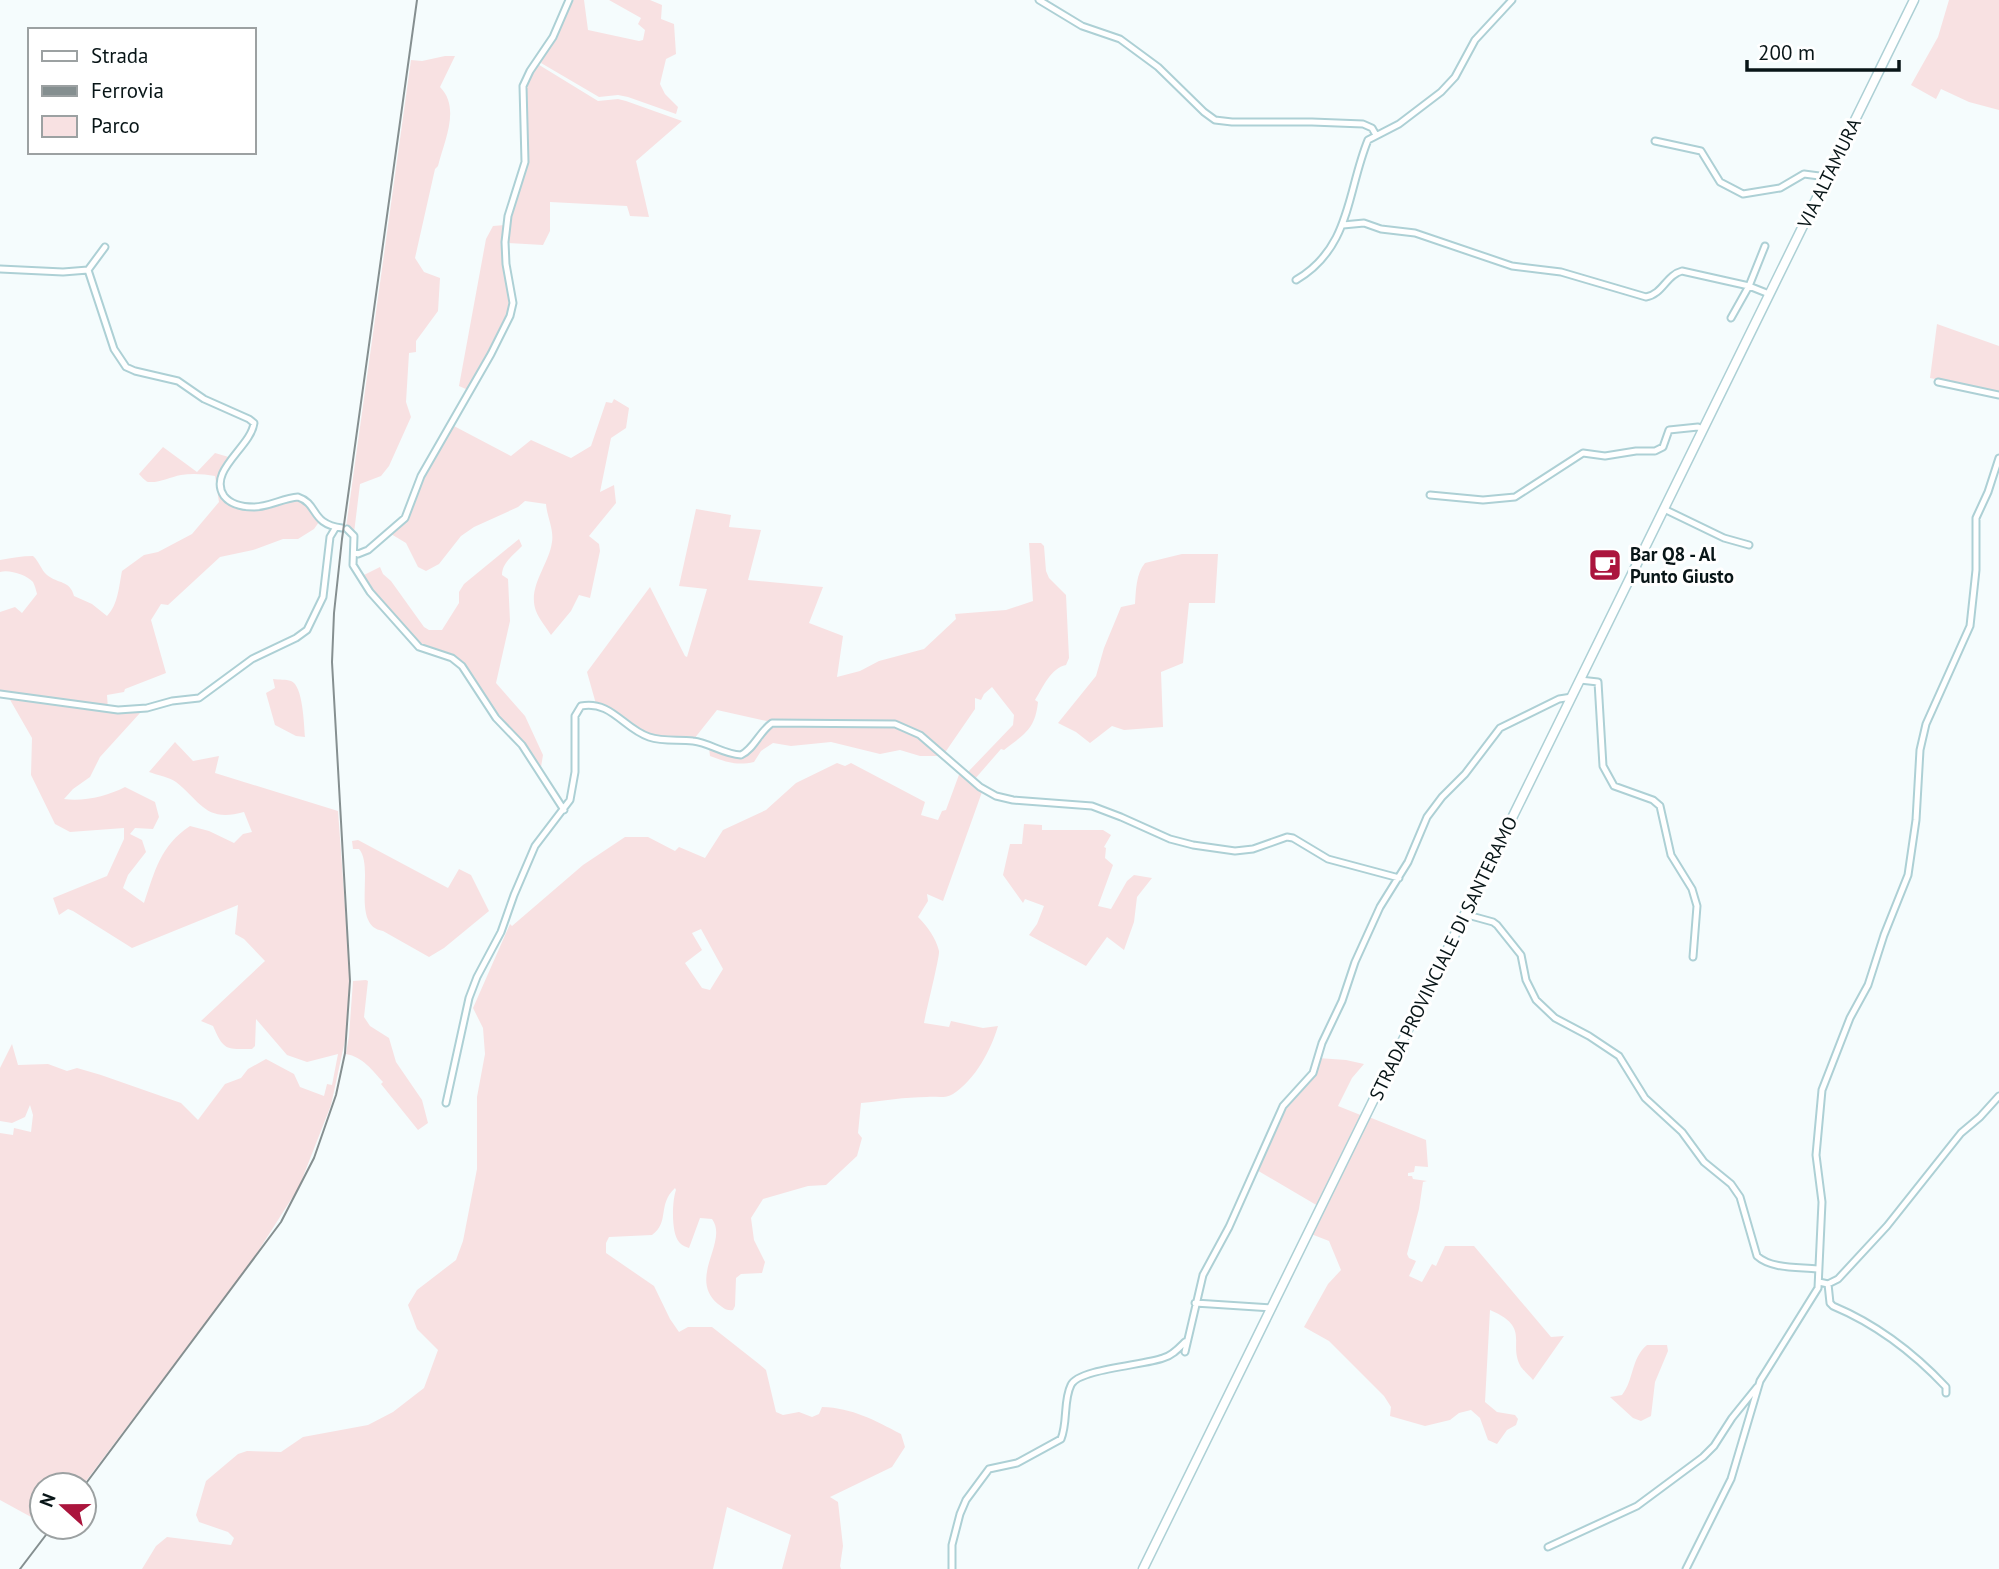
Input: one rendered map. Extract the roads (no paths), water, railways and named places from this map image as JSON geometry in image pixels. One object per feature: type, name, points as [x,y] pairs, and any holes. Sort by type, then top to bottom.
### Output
[{"type":"main road","name":"VIA ALTAMURA","points":[[1744,347],[1914,0]]},
{"type":"main road","name":"STRADA PROVINCIALE DI SANTERAMO","points":[[1143,1569],[1464,914],[1659,526],[1664,509],[1744,347]]},
{"type":"street","points":[[354,552],[358,554],[368,550],[405,518],[421,476],[510,316],[513,303],[505,242],[508,216],[525,162],[523,86],[553,37],[569,0]]},
{"type":"street","points":[[1039,0],[1082,26],[1120,39],[1158,67],[1203,112],[1215,120],[1363,124],[1372,128],[1376,135]]},
{"type":"street","points":[[1296,280],[1318,261],[1343,225],[1370,138],[1399,124],[1441,92],[1455,77],[1475,40],[1512,0]]},
{"type":"street","points":[[1655,141],[1701,150],[1720,182],[1743,194],[1780,188],[1804,174],[1827,177]]},
{"type":"street","points":[[1343,225],[1364,223],[1381,229],[1415,233],[1512,266],[1562,272],[1646,297],[1657,293],[1673,275],[1682,271],[1749,286],[1769,294]]},
{"type":"street","points":[[1731,318],[1749,286],[1765,246]]},
{"type":"street","points":[[0,269],[63,272],[88,270],[105,247]]},
{"type":"street","points":[[88,270],[114,349],[125,367],[178,382],[204,399],[254,423],[252,432],[220,480],[226,499],[241,506],[256,507],[298,497],[304,499],[324,524],[353,533],[355,569],[370,592],[419,647],[452,659],[462,666],[496,718],[516,737],[564,810]]},
{"type":"street","points":[[1938,382],[1999,395]]},
{"type":"street","points":[[1430,495],[1483,500],[1515,497],[1583,453],[1605,456],[1655,451],[1663,447],[1669,430],[1698,427],[1703,429]]},
{"type":"street","points":[[1548,1547],[1637,1506],[1703,1457],[1759,1384],[1811,1300],[1819,1282],[1817,1269],[1822,1202],[1816,1155],[1822,1090],[1850,1018],[1868,985],[1879,948],[1908,875],[1916,820],[1917,778],[1922,740],[1926,724],[1970,626],[1976,570],[1976,518],[1999,458]]},
{"type":"street","points":[[1989,488],[1999,492]]},
{"type":"street","points":[[1664,509],[1724,538],[1749,545]]},
{"type":"street","points":[[0,694],[118,710],[147,708],[172,701],[199,698],[252,659],[307,630],[323,597],[331,537],[342,528]]},
{"type":"street","points":[[1580,680],[1598,682],[1602,760],[1611,783],[1653,800],[1660,806],[1671,856],[1692,889],[1697,906],[1693,957]]},
{"type":"street","points":[[1185,1352],[1203,1275],[1228,1227],[1278,1115],[1285,1103],[1313,1073],[1355,962],[1380,907],[1399,878],[1433,808],[1465,774],[1500,727],[1559,699],[1572,697]]},
{"type":"street","points":[[446,1103],[469,998],[477,977],[501,932],[535,846],[570,800],[575,772],[575,716],[581,706],[589,704],[607,709],[638,732],[652,738],[694,741],[722,752],[741,755],[749,751],[762,731],[772,723],[895,724],[920,735],[980,787],[1004,799],[1092,806],[1170,839],[1228,851],[1253,849],[1293,838],[1328,859],[1399,878]]},
{"type":"street","points":[[1464,914],[1497,925],[1521,955],[1526,980],[1536,1000],[1555,1018],[1619,1056],[1645,1098],[1682,1132],[1706,1163],[1731,1184],[1745,1211],[1751,1242],[1757,1256],[1774,1264],[1817,1269]]},
{"type":"street","points":[[1819,1282],[1828,1284],[1838,1279],[1887,1226],[1961,1133],[1999,1096]]},
{"type":"street","points":[[1828,1284],[1830,1303],[1833,1306],[1864,1321],[1919,1359],[1946,1387],[1947,1392]]},
{"type":"street","points":[[1195,1303],[1272,1308]]},
{"type":"street","points":[[952,1569],[955,1529],[967,1500],[989,1469],[1017,1463],[1062,1439],[1069,1388],[1074,1379],[1087,1373],[1165,1358],[1187,1340]]},
{"type":"street","points":[[1686,1569],[1731,1479],[1759,1384]]},
{"type":"railway","points":[[95,1471],[281,1222],[314,1158],[336,1095],[345,1053],[350,981],[332,662],[334,613],[417,0]]},
{"type":"railway","points":[[20,1569],[41,1541]]},
{"type":"place","name":"Bar Q8 - Al Punto Giusto","points":[[1605,565]]}]
